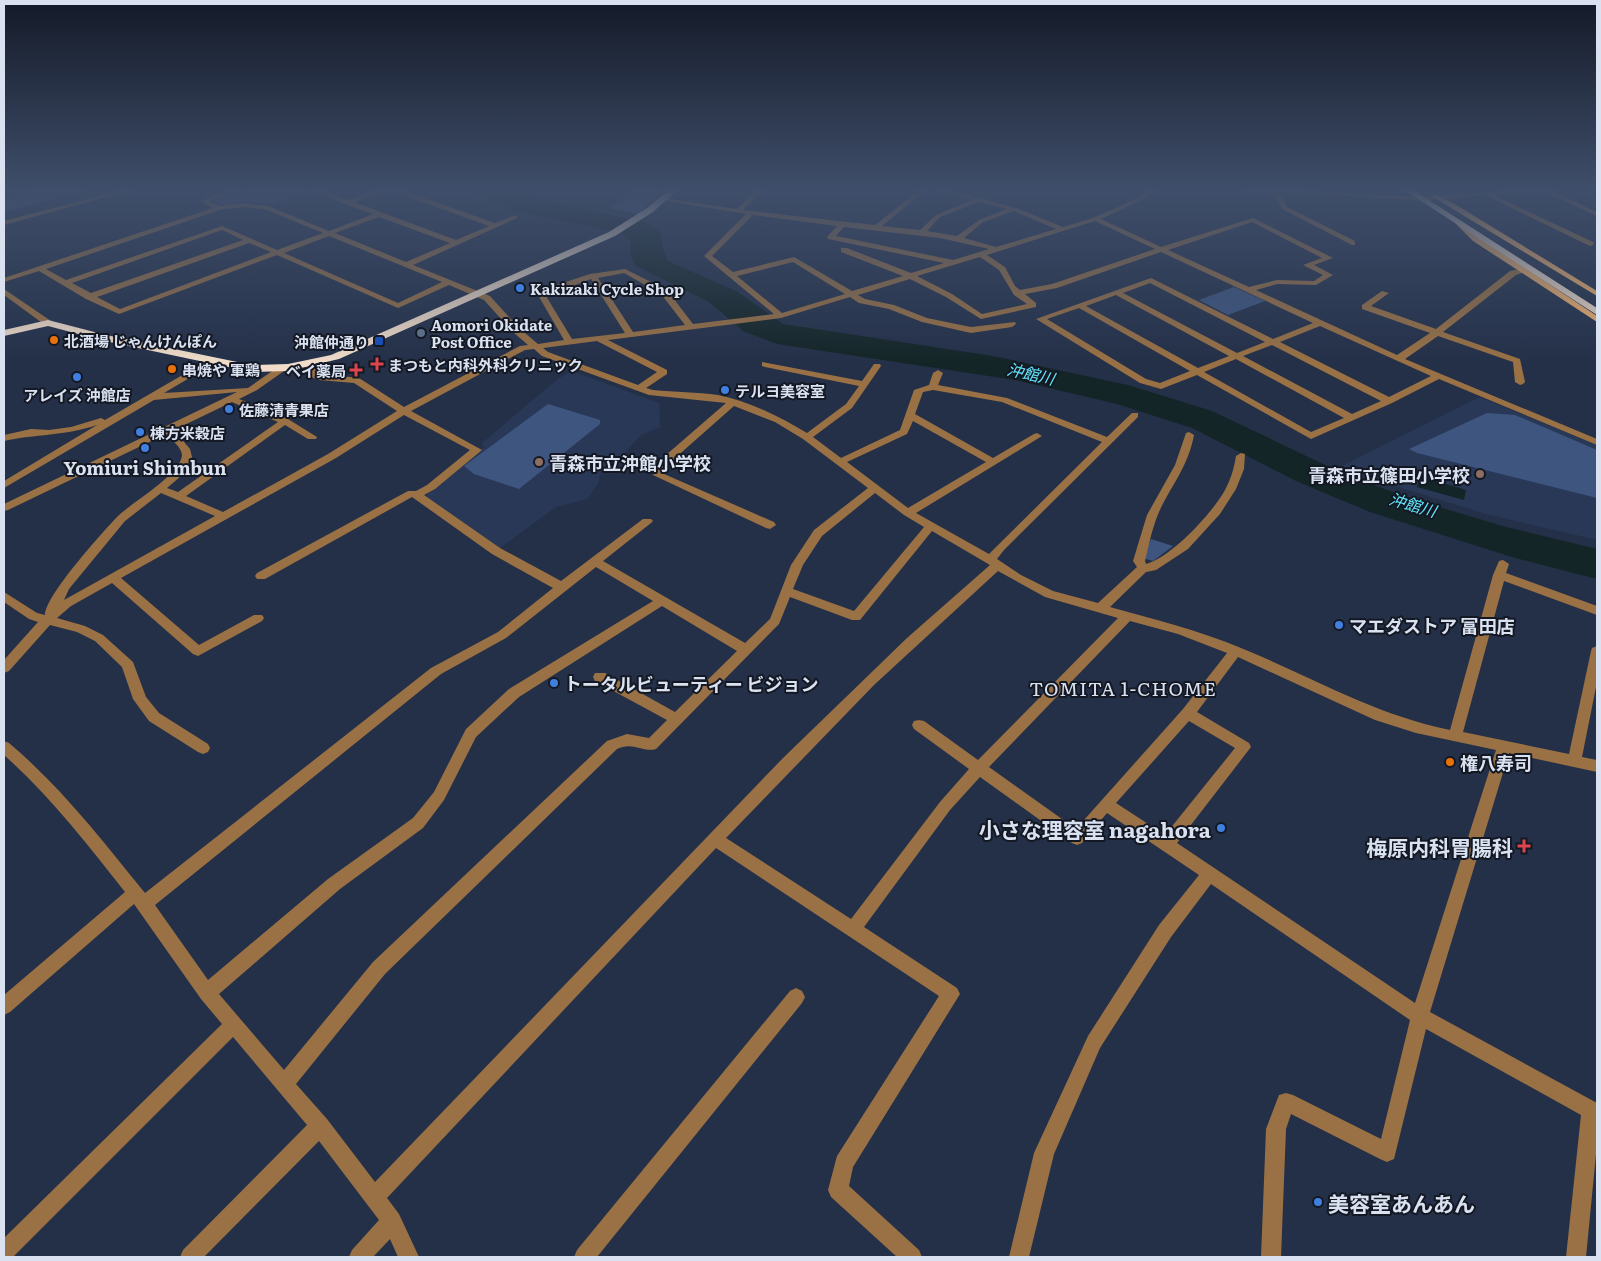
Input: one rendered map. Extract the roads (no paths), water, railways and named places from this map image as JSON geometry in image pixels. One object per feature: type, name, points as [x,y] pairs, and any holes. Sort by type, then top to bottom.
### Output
[{"type":"highway","points":[[4,334],[48,323],[210,362],[259,370],[310,365],[335,357],[581,247]]},
{"type":"highway","points":[[1495,247],[1597,312]]},
{"type":"highway","points":[[1512,247],[1597,302]]},
{"type":"main road","points":[[1488,247],[1597,320]]},
{"type":"main road","points":[[1521,247],[1597,294]]},
{"type":"street","points":[[4,280],[102,247]]},
{"type":"street","points":[[65,283],[168,247]]},
{"type":"street","points":[[90,298],[230,247]]},
{"type":"street","points":[[266,247],[398,306],[449,282]]},
{"type":"street","points":[[39,268],[90,298],[119,312],[293,247]]},
{"type":"street","points":[[363,247],[478,293],[490,301],[534,346],[545,354],[569,364],[667,396],[700,396],[733,402],[778,420],[807,437],[908,513],[1049,594],[1128,614],[1236,651],[1380,716],[1416,728],[1455,738],[1597,766]]},
{"type":"street","points":[[406,265],[447,247]]},
{"type":"street","points":[[717,247],[708,256],[779,317]]},
{"type":"street","points":[[878,247],[956,263]]},
{"type":"street","points":[[987,247],[998,250]]},
{"type":"street","points":[[4,668],[48,618],[67,603],[222,515],[332,456],[404,411],[511,353],[534,346],[779,317],[1008,247]]},
{"type":"street","points":[[1156,247],[1398,360],[1597,442]]},
{"type":"street","points":[[1017,293],[1054,286],[1168,247]]},
{"type":"street","points":[[1249,290],[1271,283],[1321,281],[1329,275],[1306,265],[1330,258],[1307,247]]},
{"type":"street","points":[[844,250],[914,276],[981,316],[1033,305],[1017,293],[1002,269],[982,255]]},
{"type":"street","points":[[732,275],[794,259],[862,301],[891,307],[925,320],[971,330],[1012,324]]},
{"type":"street","points":[[1398,360],[1513,274],[1522,270]]},
{"type":"street","points":[[570,343],[542,295],[547,291],[593,276],[625,271],[659,288],[691,328]]},
{"type":"street","points":[[593,276],[631,335]]},
{"type":"street","points":[[1320,323],[1275,342],[1161,386],[1143,381],[1040,319],[1151,280],[1275,342],[1390,401]]},
{"type":"street","points":[[4,291],[48,323]]},
{"type":"street","points":[[1116,292],[1352,418]]},
{"type":"street","points":[[1385,293],[1365,307],[1517,361],[1520,382]]},
{"type":"street","points":[[1079,305],[1311,436],[1390,401],[1438,376]]},
{"type":"street","points":[[599,339],[664,372],[639,388]]},
{"type":"street","points":[[4,485],[210,362]]},
{"type":"street","points":[[765,364],[864,384]]},
{"type":"street","points":[[310,365],[314,375],[356,380],[404,411],[477,450],[431,487],[416,496]]},
{"type":"street","points":[[807,437],[849,406],[877,366]]},
{"type":"street","points":[[4,508],[254,388],[281,369]]},
{"type":"street","points":[[933,387],[938,373]]},
{"type":"street","points":[[840,462],[904,432],[919,390],[933,387],[1004,400],[1109,441]]},
{"type":"street","points":[[153,397],[254,388]]},
{"type":"street","points":[[232,399],[285,421],[312,437]]},
{"type":"street","points":[[733,402],[670,456],[658,475],[770,526]]},
{"type":"street","points":[[4,438],[32,432],[49,433],[72,430],[124,413]]},
{"type":"street","points":[[909,415],[991,461]]},
{"type":"street","points":[[374,1198],[715,839],[843,708],[994,563],[1000,547],[1135,415]]},
{"type":"street","points":[[180,495],[285,421]]},
{"type":"street","points":[[48,618],[64,587],[84,561],[121,519],[177,474],[188,457],[186,451],[168,430]]},
{"type":"street","points":[[1143,568],[1139,561],[1154,511],[1176,478],[1186,454],[1189,435]]},
{"type":"street","points":[[908,513],[991,461],[1037,436]]},
{"type":"street","points":[[1101,608],[1143,568],[1152,567],[1184,546],[1216,512],[1231,489],[1239,468],[1241,456]]},
{"type":"street","points":[[160,488],[180,495],[222,515]]},
{"type":"street","points":[[285,1083],[379,968],[612,745],[621,740],[633,738],[651,745],[678,720],[775,621],[797,565],[818,533],[874,488]]},
{"type":"street","points":[[261,576],[412,492],[496,551],[562,587]]},
{"type":"street","points":[[4,1006],[139,899],[436,671],[502,635],[647,521]]},
{"type":"street","points":[[788,592],[856,617],[931,526]]},
{"type":"street","points":[[596,562],[746,650]]},
{"type":"street","points":[[1455,738],[1501,570],[1597,611]]},
{"type":"street","points":[[114,578],[198,651],[258,618]]},
{"type":"street","points":[[4,596],[32,616],[48,618],[81,629],[99,638],[128,665],[140,699],[154,717],[203,748]]},
{"type":"street","points":[[207,993],[334,884],[418,823],[439,796],[470,733],[514,693],[662,601]]},
{"type":"street","points":[[852,930],[920,839],[978,769],[1128,614]]},
{"type":"street","points":[[919,725],[1077,838],[1188,713],[1236,651]]},
{"type":"street","points":[[1574,762],[1597,651]]},
{"type":"street","points":[[600,677],[678,720]]},
{"type":"street","points":[[1166,846],[1244,747],[1188,713]]},
{"type":"street","points":[[4,748],[34,773],[59,801],[139,899],[207,993],[320,1126],[392,1221],[409,1257]]},
{"type":"street","points":[[1271,1257],[1276,1129],[1286,1102],[1387,1152],[1420,1016],[1504,748]]},
{"type":"street","points":[[1106,804],[1420,1016],[1591,1110],[1576,1257]]},
{"type":"street","points":[[715,839],[951,994],[844,1163],[838,1190],[912,1257]]},
{"type":"street","points":[[1019,1257],[1044,1153],[1094,1042],[1165,931],[1209,874]]},
{"type":"street","points":[[584,1257],[796,997]]},
{"type":"street","points":[[4,1252],[233,1025]]},
{"type":"street","points":[[190,1257],[320,1126]]},
{"type":"street","points":[[359,1257],[392,1221]]},
{"type":"water","name":"沖館川","points":[[631,247],[663,247],[668,261],[738,292],[783,324],[993,356],[1128,385],[1212,411],[1342,473],[1406,497],[1506,527],[1597,549],[1597,579],[1515,558],[1370,512],[1296,481],[1192,428],[1117,404],[1015,380],[777,344],[743,331],[709,302],[636,266],[630,254]]},
{"type":"water","points":[[1420,476],[1466,490],[1464,500],[1417,487]]},
{"type":"place","name":"Kakizaki Cycle Shop","points":[[520,288]]},
{"type":"place","name":"Aomori Okidate Post Office","points":[[421,333]]},
{"type":"place","name":"北酒場 じゃんけんぽん","points":[[54,340]]},
{"type":"place","name":"沖館仲通り","points":[[379,341]]},
{"type":"place","name":"まつもと内科外科クリニック","points":[[377,364]]},
{"type":"place","name":"串焼や 軍鶏","points":[[172,369]]},
{"type":"place","name":"ベイ薬局","points":[[356,370]]},
{"type":"place","name":"アレイズ 沖館店","points":[[77,377]]},
{"type":"place","name":"テルヨ美容室","points":[[725,390]]},
{"type":"place","name":"佐藤清青果店","points":[[229,409]]},
{"type":"place","name":"棟方米穀店","points":[[140,432]]},
{"type":"place","name":"Yomiuri Shimbun","points":[[145,448]]},
{"type":"place","name":"青森市立沖館小学校","points":[[539,462]]},
{"type":"place","name":"青森市立篠田小学校","points":[[1480,474]]},
{"type":"place","name":"マエダストア 富田店","points":[[1339,625]]},
{"type":"place","name":"トータルビューティー ビジョン","points":[[554,683]]},
{"type":"place","name":"権八寿司","points":[[1450,762]]},
{"type":"place","name":"小さな理容室 nagahora","points":[[1221,828]]},
{"type":"place","name":"梅原内科胃腸科","points":[[1524,846]]},
{"type":"place","name":"美容室あんあん","points":[[1318,1202]]},
{"type":"district","name":"TOMITA 1-CHOME","points":[[1123,688]]}]
